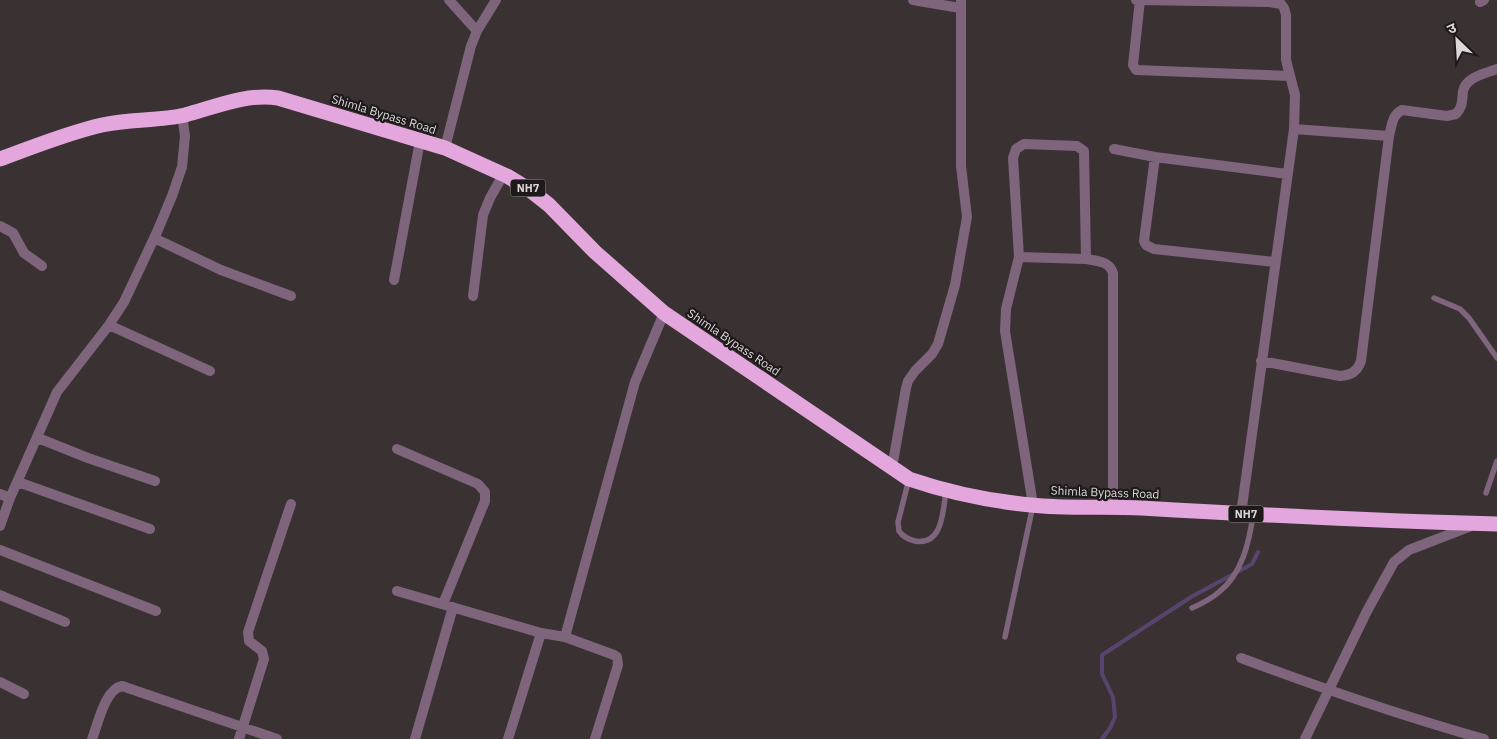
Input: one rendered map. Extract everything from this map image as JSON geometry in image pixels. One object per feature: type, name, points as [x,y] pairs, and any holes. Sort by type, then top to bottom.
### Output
[{"type":"highway","name":"Shimla Bypass Road","points":[[0,159],[100,126],[126,120],[182,115],[251,96],[264,96],[315,108],[445,148],[530,190],[549,205],[595,252],[664,313],[909,479],[978,499],[1033,505],[1113,506],[1247,514],[1497,524]]},
{"type":"street","points":[[449,0],[477,31]]},
{"type":"street","points":[[445,148],[471,46],[477,31],[496,0]]},
{"type":"street","points":[[892,468],[908,381],[932,354],[938,344],[954,284],[968,217],[961,166],[961,4],[913,0]]},
{"type":"street","points":[[1136,0],[1269,2],[1281,4],[1286,15],[1286,60],[1295,95],[1294,129],[1261,361],[1247,514]]},
{"type":"street","points":[[1140,0],[1133,65],[1136,70],[1290,76]]},
{"type":"street","points":[[1261,361],[1340,376],[1347,376],[1359,369],[1362,361],[1389,136],[1393,118],[1402,110],[1447,116],[1456,114],[1462,104],[1464,89],[1467,84],[1471,80],[1497,69]]},
{"type":"street","points":[[0,526],[10,498],[57,392],[109,325],[124,302],[154,238],[182,167],[185,136],[182,115]]},
{"type":"street","points":[[1294,129],[1389,136]]},
{"type":"street","points":[[394,280],[420,141]]},
{"type":"street","points":[[1033,505],[1005,331],[1006,309],[1019,257],[1014,154],[1016,149],[1024,144],[1077,146],[1084,151],[1086,259]]},
{"type":"street","points":[[1114,149],[1155,157],[1287,174]]},
{"type":"street","points":[[1155,157],[1144,241],[1146,245],[1154,249],[1275,262]]},
{"type":"street","points":[[472,296],[483,215],[503,175]]},
{"type":"street","points":[[0,226],[13,234],[24,253],[42,266]]},
{"type":"street","points":[[154,238],[221,270],[292,296]]},
{"type":"street","points":[[1019,257],[1086,259],[1106,264],[1112,269],[1113,506]]},
{"type":"street","points":[[564,637],[635,382],[664,313]]},
{"type":"street","points":[[109,325],[210,371]]},
{"type":"street","points":[[38,438],[88,458],[155,481]]},
{"type":"street","points":[[397,449],[478,484],[485,492],[485,501],[448,606],[415,739]]},
{"type":"street","points":[[18,482],[150,529]]},
{"type":"street","points":[[0,494],[10,498]]},
{"type":"street","points":[[239,739],[264,659],[259,648],[249,641],[248,632],[292,504]]},
{"type":"street","points":[[1305,739],[1367,611],[1394,562],[1409,550],[1479,523]]},
{"type":"street","points":[[0,550],[156,611]]},
{"type":"street","points":[[397,591],[541,633],[564,637],[614,655],[618,662],[595,739]]},
{"type":"street","points":[[0,595],[65,622]]},
{"type":"street","points":[[508,739],[541,633]]},
{"type":"street","points":[[1241,658],[1436,726],[1484,739]]},
{"type":"street","points":[[0,682],[24,694]]},
{"type":"street","points":[[92,739],[109,694],[116,687],[122,686],[277,739]]},
{"type":"lane","points":[[1434,298],[1460,309],[1469,318],[1497,358]]},
{"type":"lane","points":[[1486,493],[1497,461]]},
{"type":"lane","points":[[909,479],[898,522],[899,531],[906,538],[922,542],[929,540],[936,534],[941,524],[946,491]]},
{"type":"lane","points":[[1005,637],[1033,505]]},
{"type":"lane","points":[[1192,608],[1220,591],[1241,563],[1249,539],[1247,514]]},
{"type":"waterway","points":[[1102,739],[1115,717],[1113,697],[1102,674],[1102,655],[1191,597],[1252,564],[1258,552]]}]
